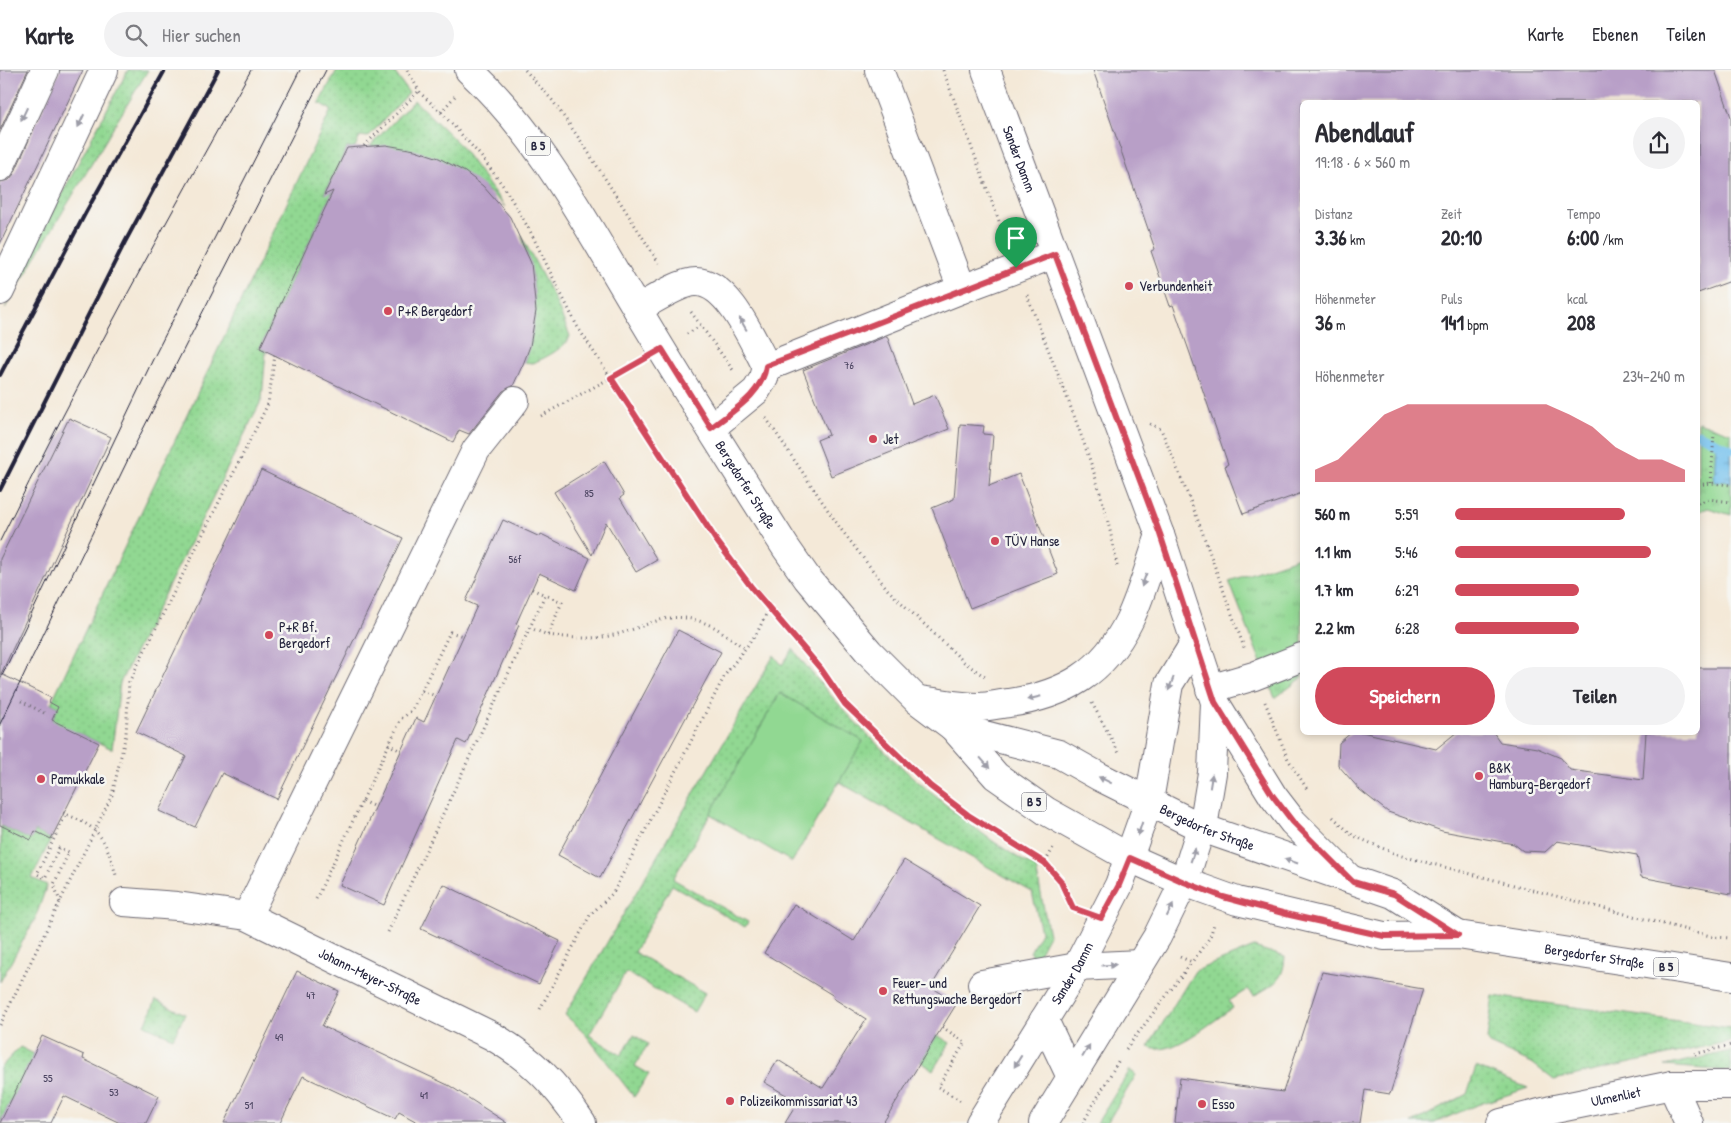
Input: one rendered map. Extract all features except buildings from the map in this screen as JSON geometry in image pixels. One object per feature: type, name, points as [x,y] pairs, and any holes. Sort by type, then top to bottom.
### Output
[{"type":"main road","points":[[0,167],[45,70]]},
{"type":"main road","points":[[0,291],[104,70]]},
{"type":"main road","name":"Bergedorfer Straße","points":[[469,70],[504,104],[536,144],[711,428],[807,578],[854,635],[917,700],[953,726],[996,776],[1046,810],[1130,858],[1184,882],[1237,901],[1384,936],[1458,935],[1731,977]]},
{"type":"main road","points":[[879,70],[962,289]]},
{"type":"main road","name":"Sander Damm","points":[[986,70],[1160,534],[1213,696],[1212,773],[1202,828],[1184,882],[1157,937],[1043,1123]]},
{"type":"main road","points":[[767,367],[1055,254]]},
{"type":"main road","points":[[637,309],[675,289],[696,282],[712,286],[726,296],[767,367],[764,378],[756,391],[711,428]]},
{"type":"main road","points":[[247,916],[476,450],[515,401]]},
{"type":"main road","points":[[917,700],[980,707],[1020,701],[1049,694],[1080,680],[1099,665],[1129,620],[1160,534]]},
{"type":"main road","name":"Sander Damm","points":[[983,1119],[1077,967],[1119,885],[1149,800],[1169,684],[1195,642]]},
{"type":"main road","points":[[1300,657],[1213,696],[1268,788],[1288,815],[1353,882]]},
{"type":"main road","name":"Bergedorfer Straße","points":[[953,726],[1059,754],[1100,778],[1149,800],[1202,828],[1353,882],[1394,894],[1458,935]]},
{"type":"main road","name":"Johann-Meyer-Straße","points":[[124,902],[247,916],[517,1051],[551,1080],[582,1123]]},
{"type":"main road","points":[[982,984],[1077,967],[1140,964]]},
{"type":"main road","points":[[1044,1020],[1071,1077]]},
{"type":"main road","name":"Ulmenliet","points":[[1501,1123],[1555,1109],[1672,1085],[1731,1084]]},
{"type":"main road","points":[[1672,1085],[1689,1123]]},
{"type":"path","points":[[406,70],[419,91],[480,155],[504,187],[529,229],[577,326],[716,540],[769,608],[821,669],[845,704],[930,786],[968,815],[1045,863],[1060,880],[1073,908],[1101,918]]},
{"type":"path","points":[[943,70],[1088,457],[1113,539],[1118,569]]},
{"type":"path","points":[[364,146],[419,91]]},
{"type":"path","points":[[535,419],[611,378],[700,326]]},
{"type":"path","points":[[0,1025],[112,795],[126,734],[129,682],[268,404],[275,355]]},
{"type":"path","points":[[1161,429],[1196,515],[1254,676],[1288,759],[1310,792]]},
{"type":"path","points":[[1711,483],[1714,432]]},
{"type":"path","points":[[1700,485],[1711,483],[1731,485]]},
{"type":"path","points":[[1700,501],[1709,498],[1731,502]]},
{"type":"path","points":[[532,589],[562,602],[548,635]]},
{"type":"path","points":[[388,932],[545,595]]},
{"type":"path","points":[[540,1010],[590,916],[613,893],[725,675],[757,633],[769,608]]},
{"type":"path","points":[[530,628],[548,635],[566,638],[600,637],[621,632],[656,619],[674,617],[689,619],[714,627],[746,649]]},
{"type":"path","points":[[316,899],[401,719],[412,710],[450,632],[463,636]]},
{"type":"path","points":[[1080,680],[1118,753]]},
{"type":"path","points":[[422,691],[436,696]]},
{"type":"path","points":[[21,701],[46,714]]},
{"type":"path","points":[[388,744],[401,751]]},
{"type":"path","points":[[362,801],[376,807]]},
{"type":"path","points":[[1326,811],[1352,835],[1398,855],[1714,936],[1731,938]]},
{"type":"path","points":[[60,902],[54,884],[69,852],[59,848],[45,878],[37,874],[65,814],[95,830],[107,844],[124,902]]},
{"type":"path","points":[[1045,863],[1068,822]]},
{"type":"path","points":[[1083,1123],[1124,1050],[1192,962]]},
{"type":"path","points":[[942,1028],[965,1042],[938,1087],[983,1119]]},
{"type":"green space","points":[[128,70],[148,70],[5,308],[50,216]]},
{"type":"green space","points":[[337,70],[393,70],[409,93],[368,137],[360,136],[355,147],[347,148],[324,194],[333,191],[260,348],[266,351],[262,399],[120,683],[112,749],[76,732],[35,756],[58,707],[51,703],[331,110],[319,103]]},
{"type":"green space","points":[[414,100],[459,144],[505,207],[476,181],[444,162],[409,150],[370,146]]},
{"type":"green space","points":[[521,235],[555,300],[570,336],[559,349],[532,363],[524,362],[533,330],[534,298],[530,267]]},
{"type":"green space","points":[[1700,423],[1731,433],[1731,515],[1708,508],[1700,511]]},
{"type":"green space","points":[[1300,557],[1300,679],[1275,698],[1229,581]]},
{"type":"green space","points":[[793,649],[848,714],[908,773],[982,833],[1013,855],[1036,868],[1049,935],[1034,963],[1030,952],[1041,932],[1032,892],[839,782],[862,741],[780,693],[673,879],[748,922],[745,927],[672,885],[634,952],[705,993],[694,1012],[626,972],[589,1035],[621,1055],[634,1035],[648,1044],[635,1066],[649,1074],[634,1097],[582,1030],[565,1015],[774,655],[782,665]]},
{"type":"green space","points":[[780,693],[863,741],[792,862],[710,814]]},
{"type":"green space","points":[[1,826],[31,840],[35,831],[51,839],[32,878],[47,885],[35,919],[0,982]]},
{"type":"green space","points":[[1254,947],[1285,957],[1282,972],[1276,981],[1254,996],[1248,989],[1229,1001],[1233,1008],[1180,1043],[1168,1048],[1157,1049],[1148,1047],[1195,971]]},
{"type":"green space","points":[[1493,996],[1731,1028],[1731,1041],[1554,1080],[1532,1063],[1489,1044],[1487,1039]]},
{"type":"green space","points":[[156,1000],[185,1014],[173,1038],[145,1025]]},
{"type":"green space","points":[[937,1035],[950,1043],[933,1070],[921,1062]]},
{"type":"green space","points":[[20,1047],[34,1054],[0,1123],[0,1068]]},
{"type":"green space","points":[[1731,1051],[1731,1071],[1665,1066]]},
{"type":"green space","points":[[1476,1067],[1528,1088],[1474,1106],[1434,1123],[1412,1123],[1467,1094]]},
{"type":"green space","points":[[1130,1070],[1136,1075],[1107,1123],[1097,1123]]},
{"type":"water","points":[[1716,439],[1731,445],[1731,482],[1714,481]]},
{"type":"waterway","points":[[1700,435],[1731,449]]},
{"type":"tram line","points":[[0,541],[122,304],[251,70]]},
{"type":"tram line","points":[[0,680],[155,355],[300,70]]},
{"type":"tram line","points":[[0,724],[135,445],[326,70]]},
{"type":"railway","points":[[0,375],[86,212],[165,70]]},
{"type":"railway","points":[[0,490],[125,242],[218,70]]},
{"type":"place","name":"Verbundenheit","points":[[1129,286]]},
{"type":"place","name":"P+R Bergedorf","points":[[388,311]]},
{"type":"place","name":"Jet","points":[[873,439]]},
{"type":"place","name":"TÜV Hanse","points":[[995,541]]},
{"type":"place","name":"P+R Bf. Bergedorf","points":[[269,635]]},
{"type":"place","name":"B&K Hamburg-Bergedorf","points":[[1479,776]]},
{"type":"place","name":"Pamukkale","points":[[41,779]]},
{"type":"place","name":"Feuer- und Rettungswache Bergedorf","points":[[883,991]]},
{"type":"place","name":"Polizeikommissariat 43","points":[[730,1101]]},
{"type":"place","name":"Esso","points":[[1202,1104]]},
{"type":"route","points":[[1055,254],[1160,534],[1215,702],[1273,796],[1293,822],[1353,882],[1394,894],[1458,935],[1384,936],[1290,915],[1223,897],[1130,858],[1119,885],[1101,918],[1073,908],[1060,880],[1045,863],[968,815],[930,786],[845,704],[821,669],[752,588],[716,540],[611,378],[662,349],[711,428],[756,391],[764,378],[766,366],[1016,268],[1055,254]]}]
